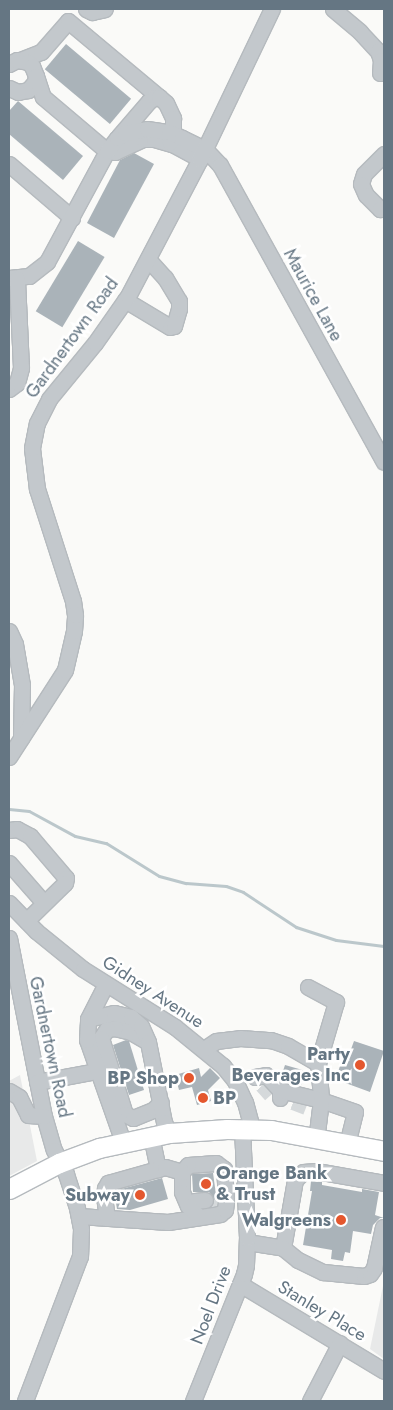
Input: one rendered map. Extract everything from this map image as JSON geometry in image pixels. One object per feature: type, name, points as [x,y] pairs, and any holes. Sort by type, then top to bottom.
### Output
[{"type":"main road","points":[[9,1189],[59,1163],[123,1142],[160,1135],[247,1129],[316,1138],[384,1150]]},
{"type":"street","points":[[15,92],[32,87],[40,52],[79,9]]},
{"type":"street","points":[[86,9],[92,12],[104,9]]},
{"type":"street","name":"Gardnertown Road","points":[[9,757],[65,670],[71,652],[75,615],[66,576],[37,490],[32,448],[42,410],[95,343],[124,300],[148,259],[202,154],[272,9]]},
{"type":"street","points":[[333,9],[360,32],[378,51],[381,60],[380,73]]},
{"type":"street","points":[[68,21],[159,97],[171,111],[171,138]]},
{"type":"street","points":[[13,61],[40,52]]},
{"type":"street","points":[[13,61],[28,62],[35,74],[43,97]]},
{"type":"street","points":[[15,92],[43,97],[107,151],[115,152],[143,139],[171,138]]},
{"type":"street","points":[[9,389],[17,383],[21,368],[13,278],[29,276],[47,262],[107,151],[149,102],[155,97],[159,97]]},
{"type":"street","points":[[117,138],[125,133],[147,129],[171,138],[202,154]]},
{"type":"street","name":"Maurice Lane","points":[[202,154],[220,165],[384,462]]},
{"type":"street","points":[[384,154],[364,174],[361,184],[366,195],[380,209],[384,209]]},
{"type":"street","points":[[9,164],[72,218]]},
{"type":"street","points":[[124,300],[170,327],[174,326],[179,309],[178,301],[166,278],[148,259]]},
{"type":"street","points":[[9,631],[15,644],[22,685],[21,738]]},
{"type":"street","points":[[9,830],[17,829],[30,836],[66,878],[65,883],[26,921]]},
{"type":"street","points":[[9,863],[44,903]]},
{"type":"street","name":"Gidney Avenue","points":[[9,905],[83,969],[175,1027],[204,1049],[236,1083],[245,1102],[247,1129]]},
{"type":"street","name":"Gardnertown Road","points":[[9,938],[10,956],[44,1116],[59,1163],[66,1174],[81,1229],[80,1256],[25,1401]]},
{"type":"street","points":[[106,984],[88,1019],[87,1040],[123,1142]]},
{"type":"street","points":[[288,1096],[318,1063],[336,1002],[308,987]]},
{"type":"street","points":[[88,1019],[114,1013],[131,1017],[142,1026],[148,1042],[164,1122],[160,1135],[158,1169]]},
{"type":"street","points":[[148,1042],[131,1032],[115,1028],[107,1029],[101,1038],[125,1114],[133,1118],[153,1110],[161,1102]]},
{"type":"street","points":[[204,1049],[216,1041],[240,1038],[271,1040],[288,1046],[318,1063]]},
{"type":"street","points":[[37,1082],[98,1072]]},
{"type":"street","points":[[236,1083],[355,1112],[348,1144]]},
{"type":"street","points":[[9,1091],[19,1097],[28,1115],[44,1116]]},
{"type":"street","points":[[288,1096],[316,1138]]},
{"type":"street","name":"Noel Drive","points":[[193,1401],[240,1284],[246,1264],[247,1129]]},
{"type":"street","points":[[216,1163],[222,1166],[209,1205],[182,1192],[182,1172],[188,1165],[216,1163]]},
{"type":"street","points":[[107,1218],[104,1197],[105,1188],[108,1183],[158,1169],[171,1168],[182,1172]]},
{"type":"street","points":[[283,1248],[295,1180],[303,1172],[316,1171],[384,1183]]},
{"type":"street","points":[[79,1216],[168,1222],[209,1205],[245,1197]]},
{"type":"street","points":[[247,1242],[283,1248],[298,1260],[323,1272],[364,1276],[370,1274],[374,1268],[383,1226]]},
{"type":"street","name":"Stanley Place","points":[[240,1284],[384,1371]]},
{"type":"street","points":[[310,1401],[340,1343]]},
{"type":"shaded area","points":[[20,1075],[37,1161],[9,1176],[9,1081]]},
{"type":"shaded area","points":[[384,1281],[384,1359],[370,1349]]},
{"type":"building","points":[[66,44],[131,99],[110,124],[45,69]]},
{"type":"building","points":[[18,101],[83,156],[63,180],[9,134],[9,111]]},
{"type":"building","points":[[134,153],[154,164],[114,238],[87,223],[120,160]]},
{"type":"building","points":[[78,241],[105,257],[62,327],[36,311]]},
{"type":"building","points":[[126,1040],[129,1041],[144,1090],[129,1095],[113,1045]]},
{"type":"building","name":"Party Beverages Inc","points":[[354,1041],[384,1051],[370,1092],[336,1078],[345,1051],[350,1052]]},
{"type":"building","points":[[285,1065],[306,1071],[301,1085],[281,1077]]},
{"type":"building","points":[[199,1068],[201,1077],[210,1068],[220,1078],[208,1090],[211,1101],[197,1105],[192,1087],[179,1090],[175,1075]]},
{"type":"building","points":[[213,1173],[217,1202],[216,1205],[212,1206],[214,1199],[209,1192],[193,1192],[192,1174]]},
{"type":"building","name":"Subway","points":[[162,1178],[168,1199],[130,1210],[117,1209],[114,1191]]},
{"type":"building","name":"Walgreens","points":[[311,1181],[322,1182],[322,1185],[362,1192],[362,1189],[379,1192],[375,1215],[384,1218],[380,1218],[373,1225],[371,1234],[353,1231],[350,1253],[345,1252],[343,1261],[331,1259],[332,1250],[303,1245],[312,1191],[310,1191]]},
{"type":"waterway","points":[[9,809],[29,811],[75,836],[106,843],[159,876],[186,883],[226,886],[243,892],[296,927],[336,940],[384,946]]},
{"type":"tunnel","points":[[262,1085],[271,1095]]},
{"type":"tunnel","points":[[293,1102],[306,1107]]},
{"type":"tunnel","points":[[205,1207],[220,1206]]},
{"type":"place","name":"Party Beverages Inc","points":[[360,1065]]},
{"type":"place","name":"BP Shop","points":[[189,1078]]},
{"type":"place","name":"BP","points":[[203,1098]]},
{"type":"place","name":"Orange Bank & Trust","points":[[206,1184]]},
{"type":"place","name":"Subway","points":[[140,1195]]},
{"type":"place","name":"Walgreens","points":[[341,1220]]}]
